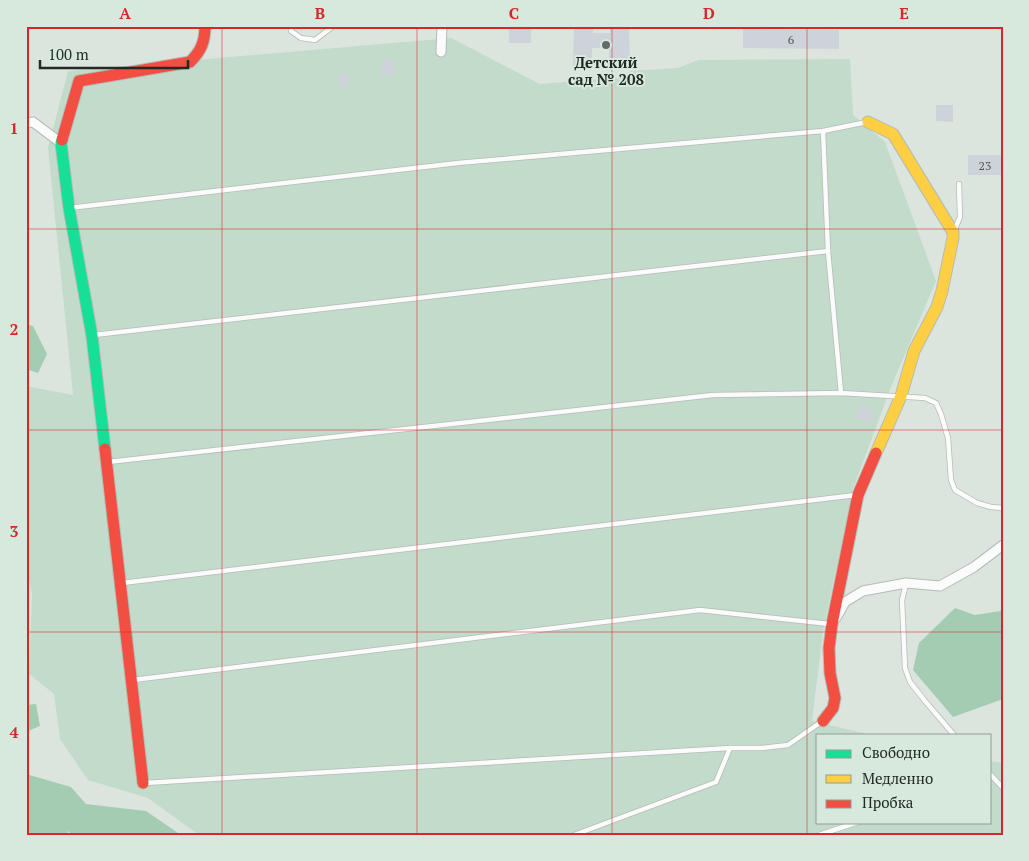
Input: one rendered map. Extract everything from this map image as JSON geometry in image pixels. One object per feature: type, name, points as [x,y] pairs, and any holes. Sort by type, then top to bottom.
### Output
[{"type":"street","points":[[143,783],[92,336],[61,143],[79,81],[190,62],[201,52],[206,26]]},
{"type":"street","points":[[441,52],[442,26]]},
{"type":"street","points":[[26,123],[33,122],[61,143]]},
{"type":"street","points":[[822,721],[833,708],[836,698],[830,673],[829,648],[832,624],[858,495],[901,396],[914,351],[937,307],[953,238],[953,232],[893,134],[868,122]]},
{"type":"street","points":[[832,624],[846,602],[863,591],[906,583],[940,586],[974,567],[1003,545]]},
{"type":"lane","points":[[291,26],[291,31],[301,38],[315,40],[332,27]]},
{"type":"lane","points":[[70,208],[458,163],[823,131],[868,122]]},
{"type":"lane","points":[[823,131],[828,251],[841,393]]},
{"type":"lane","points":[[953,232],[960,217],[959,184]]},
{"type":"lane","points":[[92,336],[828,251]]},
{"type":"lane","points":[[107,462],[713,395],[841,393],[901,396],[925,398],[936,403],[948,438],[951,480],[955,490],[977,503],[1003,508]]},
{"type":"lane","points":[[120,583],[858,495]]},
{"type":"lane","points":[[906,583],[902,600],[905,668],[910,682],[953,734]]},
{"type":"lane","points":[[131,680],[700,610],[832,624]]},
{"type":"lane","points":[[143,783],[730,748],[762,748],[788,745],[822,721]]},
{"type":"lane","points":[[574,835],[716,782],[730,748]]},
{"type":"lane","points":[[992,776],[1003,788]]},
{"type":"lane","points":[[819,835],[852,824]]},
{"type":"shaded area","points":[[451,38],[540,84],[625,77],[630,71],[677,68],[699,60],[850,59],[853,115],[885,142],[936,281],[891,387],[853,489],[823,631],[812,721],[868,734],[816,734],[816,824],[992,824],[992,761],[1003,763],[1003,835],[199,835],[148,798],[88,780],[60,739],[54,694],[29,674],[32,594],[26,566],[26,386],[73,395],[48,148],[68,71]]},
{"type":"shaded area","points":[[26,324],[33,326],[47,354],[38,373],[26,369]]},
{"type":"shaded area","points":[[955,608],[975,615],[1003,609],[1003,699],[953,717],[913,670],[919,643]]},
{"type":"shaded area","points":[[36,704],[40,726],[26,732],[26,705]]},
{"type":"shaded area","points":[[26,774],[71,787],[86,804],[146,811],[181,835],[72,835],[68,831],[67,835],[26,835]]},
{"type":"building","points":[[509,26],[531,26],[531,43],[509,43]]},
{"type":"building","points":[[574,26],[593,26],[593,33],[610,33],[610,26],[629,26],[630,65],[609,65],[609,48],[592,48],[592,65],[573,66]]},
{"type":"building","points":[[743,29],[839,30],[839,49],[743,48]]},
{"type":"building","points":[[381,59],[394,59],[394,74],[382,75]]},
{"type":"building","points":[[348,73],[349,86],[338,86],[338,74]]},
{"type":"building","points":[[936,105],[953,105],[953,122],[936,121]]},
{"type":"building","points":[[968,155],[1003,155],[1003,175],[968,175]]},
{"type":"building","points":[[859,406],[874,409],[871,422],[856,418]]},
{"type":"traffic: fast","points":[[62,140],[69,208],[92,336],[105,449]]},
{"type":"traffic: slow","points":[[868,122],[893,134],[953,232],[942,291],[937,307],[914,351],[901,396],[876,453]]},
{"type":"traffic: jam","points":[[62,140],[79,81],[190,62],[202,46],[205,26]]},
{"type":"traffic: jam","points":[[105,449],[143,783]]},
{"type":"traffic: jam","points":[[823,721],[833,708],[835,698],[830,673],[829,648],[832,624],[858,495],[876,453]]},
{"type":"place","name":"Детский сад № 208","points":[[606,45]]}]
